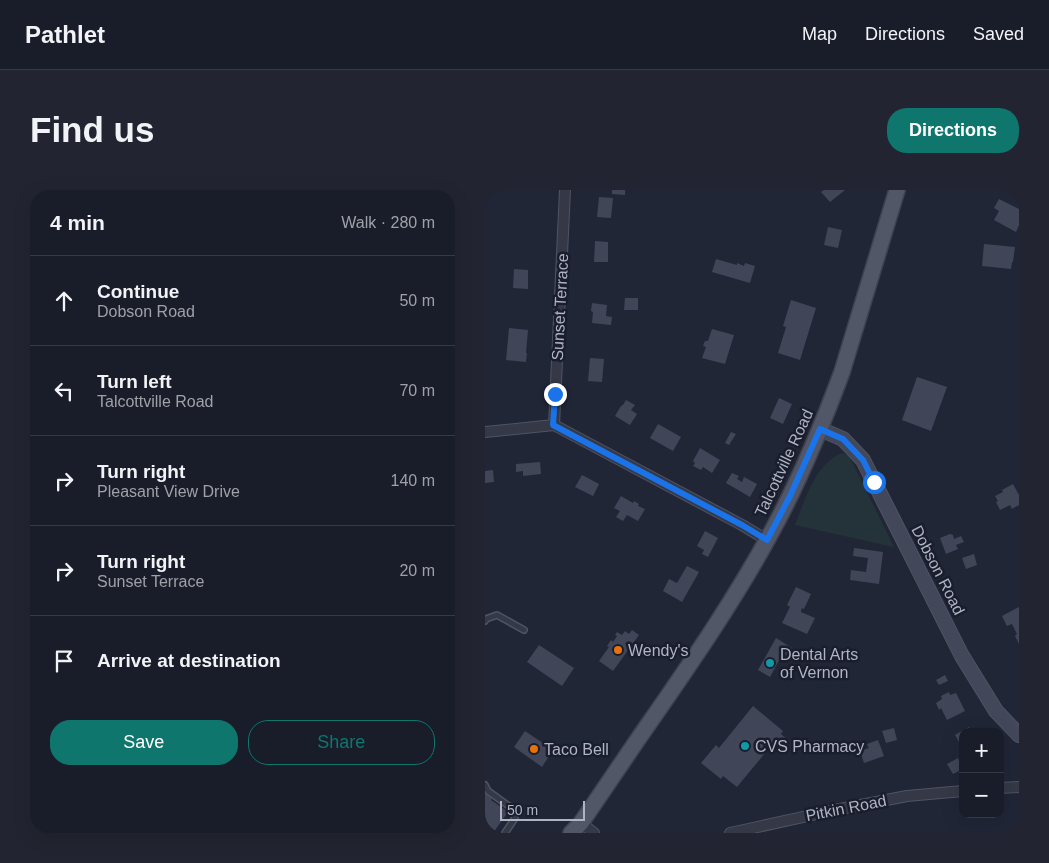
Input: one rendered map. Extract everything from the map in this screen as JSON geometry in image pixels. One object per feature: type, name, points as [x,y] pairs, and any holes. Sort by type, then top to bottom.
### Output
[{"type":"main road","name":"Talcottville Road","points":[[577,830],[722,616],[747,576],[790,496],[820,429],[842,372],[897,190]]},
{"type":"street","name":"Sunset Terrace","points":[[553,425],[565,190]]},
{"type":"street","points":[[485,432],[553,425],[767,540]]},
{"type":"street","name":"Dobson Road","points":[[820,429],[843,439],[863,460],[962,656],[996,711],[1019,735]]},
{"type":"street","points":[[1004,788],[1019,787]]},
{"type":"street","name":"Pitkin Road","points":[[730,833],[907,796],[959,791]]},
{"type":"street","points":[[577,830],[594,833]]},
{"type":"lane","points":[[485,621],[497,615],[524,630]]},
{"type":"lane","points":[[485,785],[488,791],[513,809],[515,818],[505,833]]},
{"type":"shaded area","points":[[842,453],[849,456],[894,547],[795,525],[807,494],[818,474],[833,458]]},
{"type":"building","points":[[612,190],[625,190],[625,195],[612,194]]},
{"type":"building","points":[[824,190],[845,190],[830,202],[821,192]]},
{"type":"building","points":[[599,197],[613,198],[611,218],[597,217]]},
{"type":"building","points":[[999,199],[1019,209],[1019,225],[1016,232],[994,220],[999,211],[994,208]]},
{"type":"building","points":[[828,227],[842,230],[838,248],[824,245]]},
{"type":"building","points":[[595,241],[608,242],[608,262],[594,262]]},
{"type":"building","points":[[984,244],[1015,247],[1011,269],[982,266]]},
{"type":"building","points":[[716,259],[737,265],[737,263],[744,266],[745,263],[755,266],[750,283],[712,272]]},
{"type":"building","points":[[514,269],[528,270],[528,289],[513,288]]},
{"type":"building","points":[[625,298],[638,298],[638,310],[624,310]]},
{"type":"building","points":[[791,300],[816,308],[800,360],[778,353],[786,327],[783,326]]},
{"type":"building","points":[[592,303],[607,305],[606,316],[612,317],[611,325],[592,323]]},
{"type":"building","points":[[509,328],[528,330],[526,362],[506,360]]},
{"type":"building","points":[[712,329],[734,335],[725,364],[702,358],[706,347],[703,346],[705,341],[708,341]]},
{"type":"building","points":[[590,358],[604,359],[602,382],[588,381]]},
{"type":"building","points":[[917,377],[947,387],[931,431],[902,420]]},
{"type":"building","points":[[779,398],[792,404],[783,424],[770,418]]},
{"type":"building","points":[[626,400],[635,405],[631,410],[637,414],[630,425],[615,416]]},
{"type":"building","points":[[658,424],[681,437],[673,451],[650,438]]},
{"type":"building","points":[[731,432],[736,434],[729,445],[725,443]]},
{"type":"building","points":[[700,448],[720,460],[712,473],[703,467],[701,470],[693,466],[695,463],[693,461]]},
{"type":"building","points":[[540,462],[541,474],[523,476],[523,471],[516,472],[516,464]]},
{"type":"building","points":[[493,470],[494,482],[485,483],[485,471]]},
{"type":"building","points":[[732,473],[739,476],[737,479],[742,482],[744,477],[757,484],[750,497],[726,483]]},
{"type":"building","points":[[582,475],[599,484],[593,496],[575,487]]},
{"type":"building","points":[[1013,484],[1019,495],[1019,505],[1012,509],[1010,505],[1000,510],[995,496]]},
{"type":"building","points":[[621,496],[633,503],[634,501],[639,504],[638,506],[645,509],[638,521],[627,515],[623,521],[616,517],[620,511],[614,508]]},
{"type":"building","points":[[705,531],[718,538],[708,557],[702,554],[704,550],[697,546]]},
{"type":"building","points":[[950,534],[953,535],[954,539],[961,536],[964,542],[956,545],[958,549],[946,554],[940,538]]},
{"type":"building","points":[[854,548],[883,552],[879,584],[850,580],[851,570],[866,572],[868,558],[853,556]]},
{"type":"building","points":[[974,554],[977,565],[966,569],[962,558]]},
{"type":"building","points":[[687,566],[699,572],[682,602],[663,591],[669,579],[677,583]]},
{"type":"building","points":[[796,587],[811,594],[804,609],[802,608],[801,611],[815,618],[807,634],[782,623],[790,607],[787,605]]},
{"type":"building","points":[[1019,607],[1019,644],[1012,624],[1007,626],[1002,616]]},
{"type":"building","points":[[632,630],[639,635],[613,671],[599,661],[609,647],[607,646],[611,640],[613,642],[617,636],[615,635],[617,632],[622,635],[625,631],[629,634]]},
{"type":"building","name":"Dental Arts of Vernon","points":[[776,638],[792,648],[788,656],[783,653],[770,677],[758,670]]},
{"type":"building","points":[[539,645],[574,668],[562,686],[527,662]]},
{"type":"building","points":[[945,675],[948,681],[939,685],[936,680]]},
{"type":"building","points":[[949,692],[950,695],[956,693],[965,711],[947,720],[936,703],[942,699],[941,696]]},
{"type":"building","name":"CVS Pharmacy","points":[[753,706],[783,731],[781,734],[789,741],[783,747],[775,741],[737,787],[723,776],[721,779],[701,763],[716,745],[719,748]]},
{"type":"building","points":[[894,728],[897,740],[886,743],[882,731]]},
{"type":"building","points":[[525,731],[553,750],[542,767],[514,747]]},
{"type":"building","points":[[959,733],[959,742],[955,735]]},
{"type":"building","points":[[878,740],[884,756],[864,763],[860,751],[869,748],[867,744]]},
{"type":"building","points":[[958,758],[959,771],[953,774],[947,764]]},
{"type":"building","points":[[485,793],[492,798],[491,800],[508,812],[493,833],[485,828]]},
{"type":"place","name":"Wendy's","points":[[618,650]]},
{"type":"place","name":"Dental Arts of Vernon","points":[[770,663]]},
{"type":"place","name":"CVS Pharmacy","points":[[745,746]]},
{"type":"place","name":"Taco Bell","points":[[534,749]]},
{"type":"route","points":[[555,394],[553,425],[767,540],[790,496],[820,429],[843,439],[863,460],[874,482]]}]
